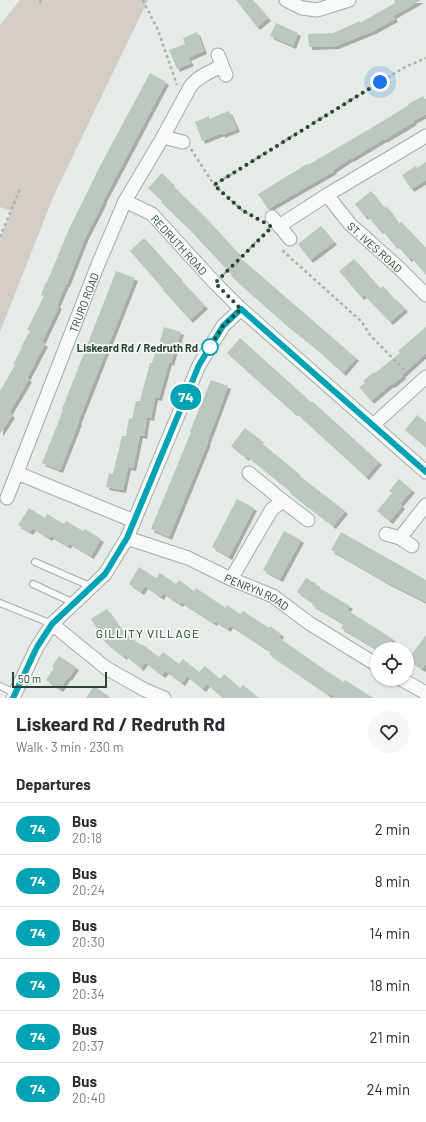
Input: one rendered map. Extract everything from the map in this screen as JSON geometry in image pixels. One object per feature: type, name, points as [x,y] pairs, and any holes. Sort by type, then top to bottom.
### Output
[{"type":"street","points":[[286,0],[302,8],[317,10],[349,0]]},
{"type":"street","name":"TRURO ROAD","points":[[7,498],[97,267],[125,201],[194,81],[222,65]]},
{"type":"street","points":[[286,242],[270,221],[327,195],[426,136]]},
{"type":"street","points":[[163,137],[183,142]]},
{"type":"street","name":"ST. IVES ROAD","points":[[327,195],[350,224],[399,268],[426,295]]},
{"type":"street","name":"REDRUTH ROAD","points":[[125,201],[152,214],[241,309],[426,472]]},
{"type":"street","points":[[14,695],[37,647],[52,624],[105,574],[127,538],[199,365],[223,326],[241,309]]},
{"type":"street","points":[[373,425],[422,381]]},
{"type":"street","points":[[17,473],[134,522]]},
{"type":"street","points":[[249,473],[308,520]]},
{"type":"street","points":[[231,579],[272,509],[283,501]]},
{"type":"street","points":[[400,538],[426,505]]},
{"type":"street","points":[[386,534],[400,538],[412,546]]},
{"type":"street","name":"PENRYN ROAD","points":[[127,538],[188,558],[231,579],[273,596],[308,622],[370,661]]},
{"type":"street","points":[[52,624],[106,668],[145,690],[164,698]]},
{"type":"street","points":[[414,686],[426,693]]},
{"type":"lane","points":[[35,562],[92,587]]},
{"type":"lane","points":[[33,584],[74,603]]},
{"type":"lane","points":[[0,603],[52,624]]},
{"type":"lane","points":[[0,686],[14,695]]},
{"type":"path","points":[[143,0],[158,30],[183,100]]},
{"type":"path","points":[[214,185],[405,67],[426,58]]},
{"type":"path","points":[[183,142],[192,150],[214,185],[242,210],[270,221],[272,227],[215,283]]},
{"type":"path","points":[[0,237],[20,189]]},
{"type":"path","points":[[286,242],[284,252],[362,322],[370,335],[422,381]]},
{"type":"shaded area","points":[[20,0],[148,0],[54,195],[0,332],[0,240],[11,211],[0,207],[0,25]]},
{"type":"building","points":[[236,0],[253,0],[268,18],[257,27]]},
{"type":"building","points":[[394,0],[421,0],[393,16],[395,19],[373,31],[336,46],[309,47],[308,34],[333,33],[360,21],[360,23],[395,3]]},
{"type":"building","points":[[276,23],[298,33],[293,46],[270,36]]},
{"type":"building","points":[[197,32],[204,51],[188,58],[191,63],[177,69],[169,50],[185,44],[183,38]]},
{"type":"building","points":[[150,73],[166,82],[85,238],[57,305],[59,306],[42,342],[45,344],[27,378],[29,379],[9,413],[12,415],[0,434],[0,391],[15,365],[13,364],[30,331],[27,330],[44,296],[41,295],[69,229],[99,168]]},
{"type":"building","points":[[423,96],[426,102],[426,114],[351,158],[333,170],[334,171],[268,209],[258,194],[307,164],[308,165],[373,127]]},
{"type":"building","points":[[229,111],[237,129],[202,141],[195,122],[209,116],[209,119]]},
{"type":"building","points":[[426,162],[426,180],[411,189],[402,175],[416,166],[417,168]]},
{"type":"building","points":[[162,173],[238,253],[237,255],[356,358],[343,373],[231,276],[232,275],[190,230],[148,188]]},
{"type":"building","points":[[371,191],[384,208],[386,206],[399,224],[401,222],[426,248],[426,275],[411,257],[409,259],[397,245],[395,246],[382,230],[380,231],[367,215],[365,217],[355,204]]},
{"type":"building","points":[[321,226],[334,242],[310,260],[298,244]]},
{"type":"building","points":[[144,238],[205,306],[190,320],[130,251]]},
{"type":"building","points":[[354,259],[380,288],[383,286],[405,309],[390,322],[364,295],[361,297],[339,271]]},
{"type":"building","points":[[116,271],[135,278],[60,470],[42,463]]},
{"type":"building","points":[[164,327],[181,332],[171,363],[169,362],[159,398],[155,397],[151,418],[147,417],[144,436],[140,435],[133,468],[128,467],[123,490],[106,487],[109,473],[113,474],[122,436],[126,436],[129,418],[132,419],[136,401],[140,401],[150,363],[152,363],[158,344],[159,345]]},
{"type":"building","points":[[426,327],[426,353],[402,375],[403,376],[371,401],[359,387],[365,383],[363,381],[400,353],[398,351]]},
{"type":"building","points":[[240,338],[379,462],[366,477],[295,412],[294,413],[227,353]]},
{"type":"building","points":[[211,380],[228,386],[208,442],[169,537],[151,529]]},
{"type":"building","points":[[417,415],[426,422],[426,447],[405,430]]},
{"type":"building","points":[[245,428],[261,440],[259,441],[298,473],[297,474],[345,511],[333,526],[289,492],[290,491],[247,456],[246,458],[231,446]]},
{"type":"building","points":[[399,479],[412,490],[400,504],[402,506],[390,521],[377,511],[392,493],[389,491]]},
{"type":"building","points":[[237,499],[254,508],[229,557],[212,547]]},
{"type":"building","points":[[29,508],[45,518],[47,514],[64,524],[66,521],[83,531],[85,529],[101,539],[91,556],[69,543],[68,546],[51,536],[49,538],[33,528],[30,532],[18,525]]},
{"type":"building","points":[[284,531],[301,540],[280,579],[263,570]]},
{"type":"building","points":[[341,532],[426,580],[426,602],[386,582],[331,550]]},
{"type":"building","points":[[139,567],[156,578],[160,573],[176,584],[179,580],[194,591],[196,588],[226,608],[227,605],[240,614],[243,611],[269,628],[270,626],[281,634],[279,638],[328,672],[344,682],[345,680],[373,698],[337,698],[330,694],[329,695],[269,654],[271,652],[230,625],[228,629],[215,621],[214,623],[181,602],[180,604],[163,593],[161,597],[145,586],[141,592],[129,584]]},
{"type":"building","points":[[306,578],[317,584],[316,586],[350,606],[347,610],[393,639],[391,642],[370,642],[370,645],[341,628],[344,624],[312,605],[313,603],[297,592]]},
{"type":"building","points":[[107,609],[122,631],[159,657],[163,652],[179,664],[183,659],[199,672],[205,666],[220,679],[224,674],[240,688],[243,685],[259,698],[223,698],[207,684],[203,689],[187,676],[182,683],[166,671],[162,675],[145,662],[141,668],[125,655],[124,657],[106,643],[91,619]]},
{"type":"building","points":[[426,635],[426,663],[422,669],[414,663],[414,651]]},
{"type":"building","points":[[59,656],[76,667],[60,689],[46,680],[54,668],[52,667]]},
{"type":"building","points":[[94,686],[111,698],[86,698]]},
{"type":"bus line","name":"74","points":[[13,698],[37,647],[52,624],[105,574],[127,538],[199,365],[223,326],[241,309],[426,472]]},
{"type":"place","name":"Liskeard Rd / Redruth Rd","points":[[210,347]]},
{"type":"district","name":"GILLITY VILLAGE","points":[[148,633]]},
{"type":"route","points":[[210,347],[207,352],[223,326],[241,309],[215,283],[272,227],[242,210],[214,185],[380,82]]}]
